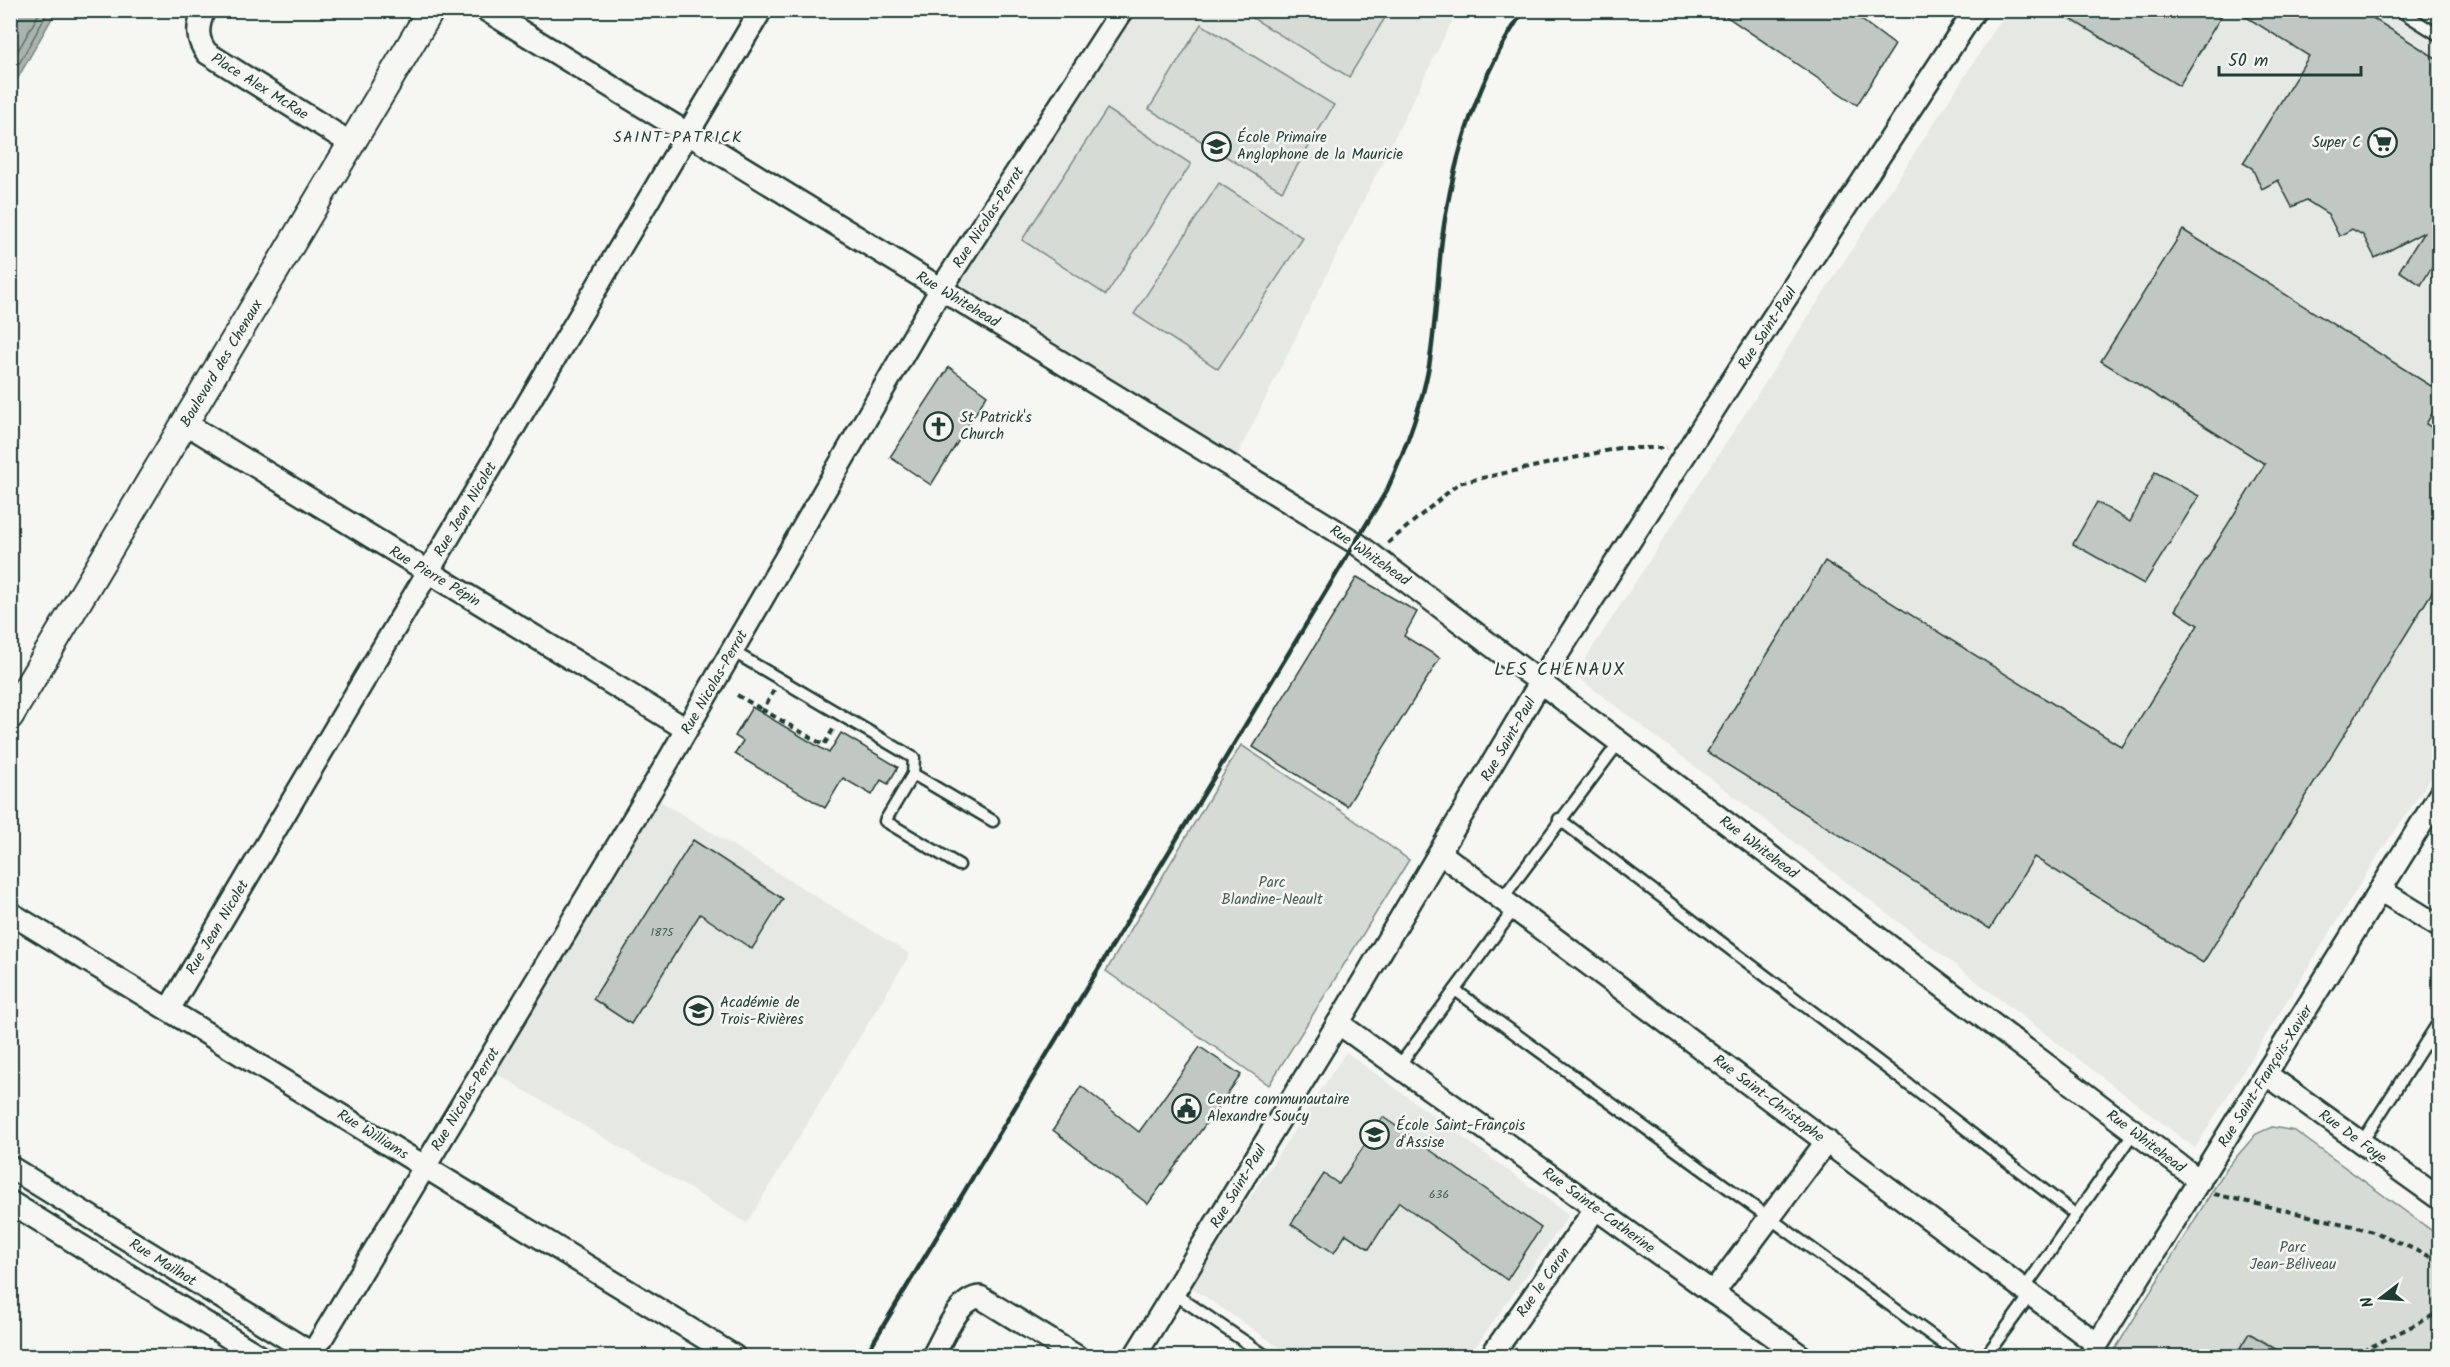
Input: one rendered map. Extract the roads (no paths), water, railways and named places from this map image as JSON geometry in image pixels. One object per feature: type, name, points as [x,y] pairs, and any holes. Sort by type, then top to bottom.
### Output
[{"type":"street","name":"Place Alex McRae","points":[[204,10],[198,31],[200,43],[207,53],[352,144]]},
{"type":"street","name":"Boulevard des Chenaux","points":[[10,716],[431,10]]},
{"type":"street","name":"Rue Whitehead","points":[[486,10],[1374,555],[2205,1186]]},
{"type":"street","name":"Rue Jean Nicolet","points":[[169,1009],[761,10]]},
{"type":"street","name":"Rue Nicolas-Perrot","points":[[313,1356],[732,651],[941,289],[1122,10]]},
{"type":"street","name":"Rue Saint-Paul","points":[[1135,1356],[1338,1023],[1541,682],[1689,448],[1975,10]]},
{"type":"street","name":"Rue Pierre Pépin","points":[[184,423],[686,729]]},
{"type":"street","name":"Rue Saint-François-Xavier","points":[[2094,1350],[2205,1186],[2266,1074],[2438,800]]},
{"type":"street","name":"Rue Saint-Christophe","points":[[1440,853],[2028,1291],[2094,1350]]},
{"type":"street","points":[[2380,890],[2439,927]]},
{"type":"street","name":"Rue Williams","points":[[10,913],[734,1356]]},
{"type":"street","name":"Rue Sainte-Catherine","points":[[1338,1023],[1797,1355]]},
{"type":"street","name":"Rue De Foye","points":[[2266,1074],[2439,1199]]},
{"type":"street","points":[[1713,1293],[1827,1141]]},
{"type":"street","name":"Rue Mailhot","points":[[10,1167],[313,1356]]},
{"type":"street","name":"Rue Mailhot","points":[[10,1202],[259,1356]]},
{"type":"street","name":"Rue le Caron","points":[[1491,1356],[1596,1208]]},
{"type":"street","points":[[933,1356],[962,1305],[972,1298],[984,1299],[1076,1356]]},
{"type":"lane","points":[[2399,10],[2413,14],[2439,36]]},
{"type":"lane","points":[[732,651],[914,758],[913,774],[885,821],[959,865]]},
{"type":"lane","points":[[1398,1066],[1455,990],[1559,819],[1620,741]]},
{"type":"lane","points":[[913,774],[993,821]]},
{"type":"lane","points":[[1559,819],[2076,1215]]},
{"type":"lane","points":[[1455,990],[1960,1356]]},
{"type":"lane","points":[[2362,1142],[2439,1020]]},
{"type":"lane","points":[[2426,1042],[2439,1051]]},
{"type":"lane","points":[[1986,1356],[2076,1215],[2134,1132]]},
{"type":"lane","points":[[1173,1293],[1266,1356]]},
{"type":"water","points":[[10,11],[56,11],[11,90]]},
{"type":"railway","points":[[865,1356],[1387,490],[1412,429],[1426,382],[1442,239],[1460,149],[1480,91],[1507,36],[1524,10]]},
{"type":"place","name":"Super C","points":[[2382,142]]},
{"type":"place","name":"École Primaire Anglophone de la Mauricie","points":[[1216,146]]},
{"type":"place","name":"St Patrick's Church","points":[[939,426]]},
{"type":"place","name":"Académie de Trois-Rivières","points":[[699,1011]]},
{"type":"place","name":"Centre communautaire Alexandre Soucy","points":[[1186,1108]]},
{"type":"place","name":"École Saint-François d'Assise","points":[[1375,1134]]},
{"type":"district","name":"SAINT-PATRICK","points":[[678,136]]},
{"type":"district","name":"LES CHENAUX","points":[[1560,669]]},
{"type":"park label","name":"Parc Blandine-Neault","points":[[1272,890]]},
{"type":"park label","name":"Parc Jean-Béliveau","points":[[2293,1256]]}]
